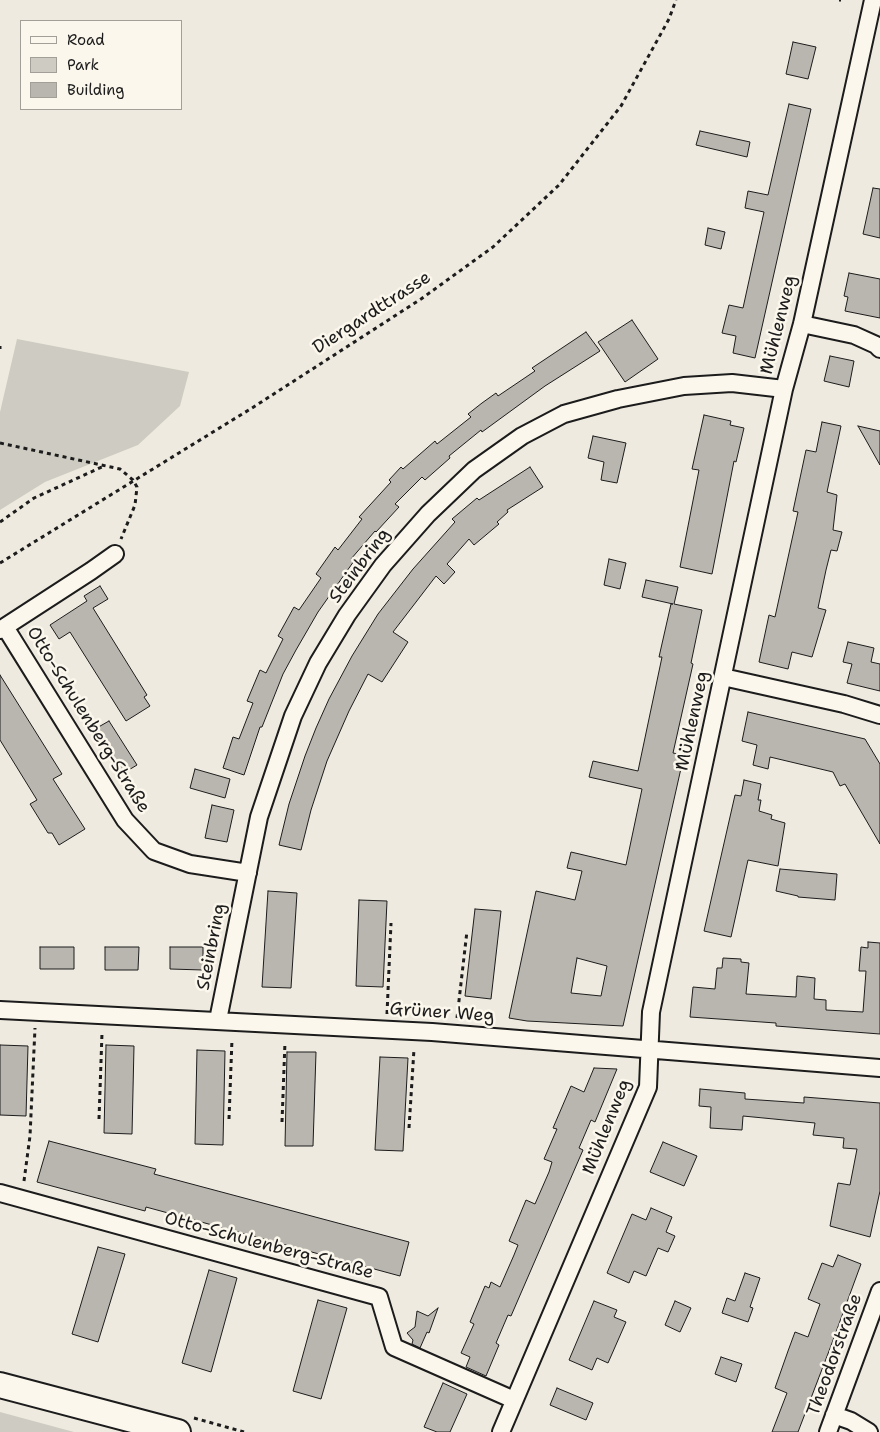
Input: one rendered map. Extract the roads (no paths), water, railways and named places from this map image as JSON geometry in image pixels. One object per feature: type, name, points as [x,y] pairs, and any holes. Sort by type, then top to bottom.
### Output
[{"type":"main road","points":[[0,1385],[178,1432]]},
{"type":"street","name":"Mühlenweg","points":[[501,1432],[648,1087],[650,1012],[784,389],[802,324],[873,0]]},
{"type":"street","points":[[802,324],[854,335],[876,345],[880,349]]},
{"type":"street","name":"Steinbring","points":[[225,1020],[248,873],[259,817],[293,716],[318,663],[347,615],[383,565],[428,514],[474,470],[522,436],[564,414],[618,399],[684,386],[732,383],[784,389]]},
{"type":"street","name":"Otto-Schulenberg-Straße","points":[[115,554],[3,628],[125,820],[154,851],[190,864],[248,873]]},
{"type":"street","points":[[722,677],[844,704],[880,716]]},
{"type":"street","name":"Grüner Weg","points":[[0,1010],[386,1029],[880,1068]]},
{"type":"street","name":"Otto-Schulenberg-Straße","points":[[0,1193],[379,1297],[394,1347],[514,1400]]},
{"type":"street","name":"Theodorstraße","points":[[828,1432],[880,1291]]},
{"type":"street","points":[[834,1415],[851,1421],[869,1432]]}]
